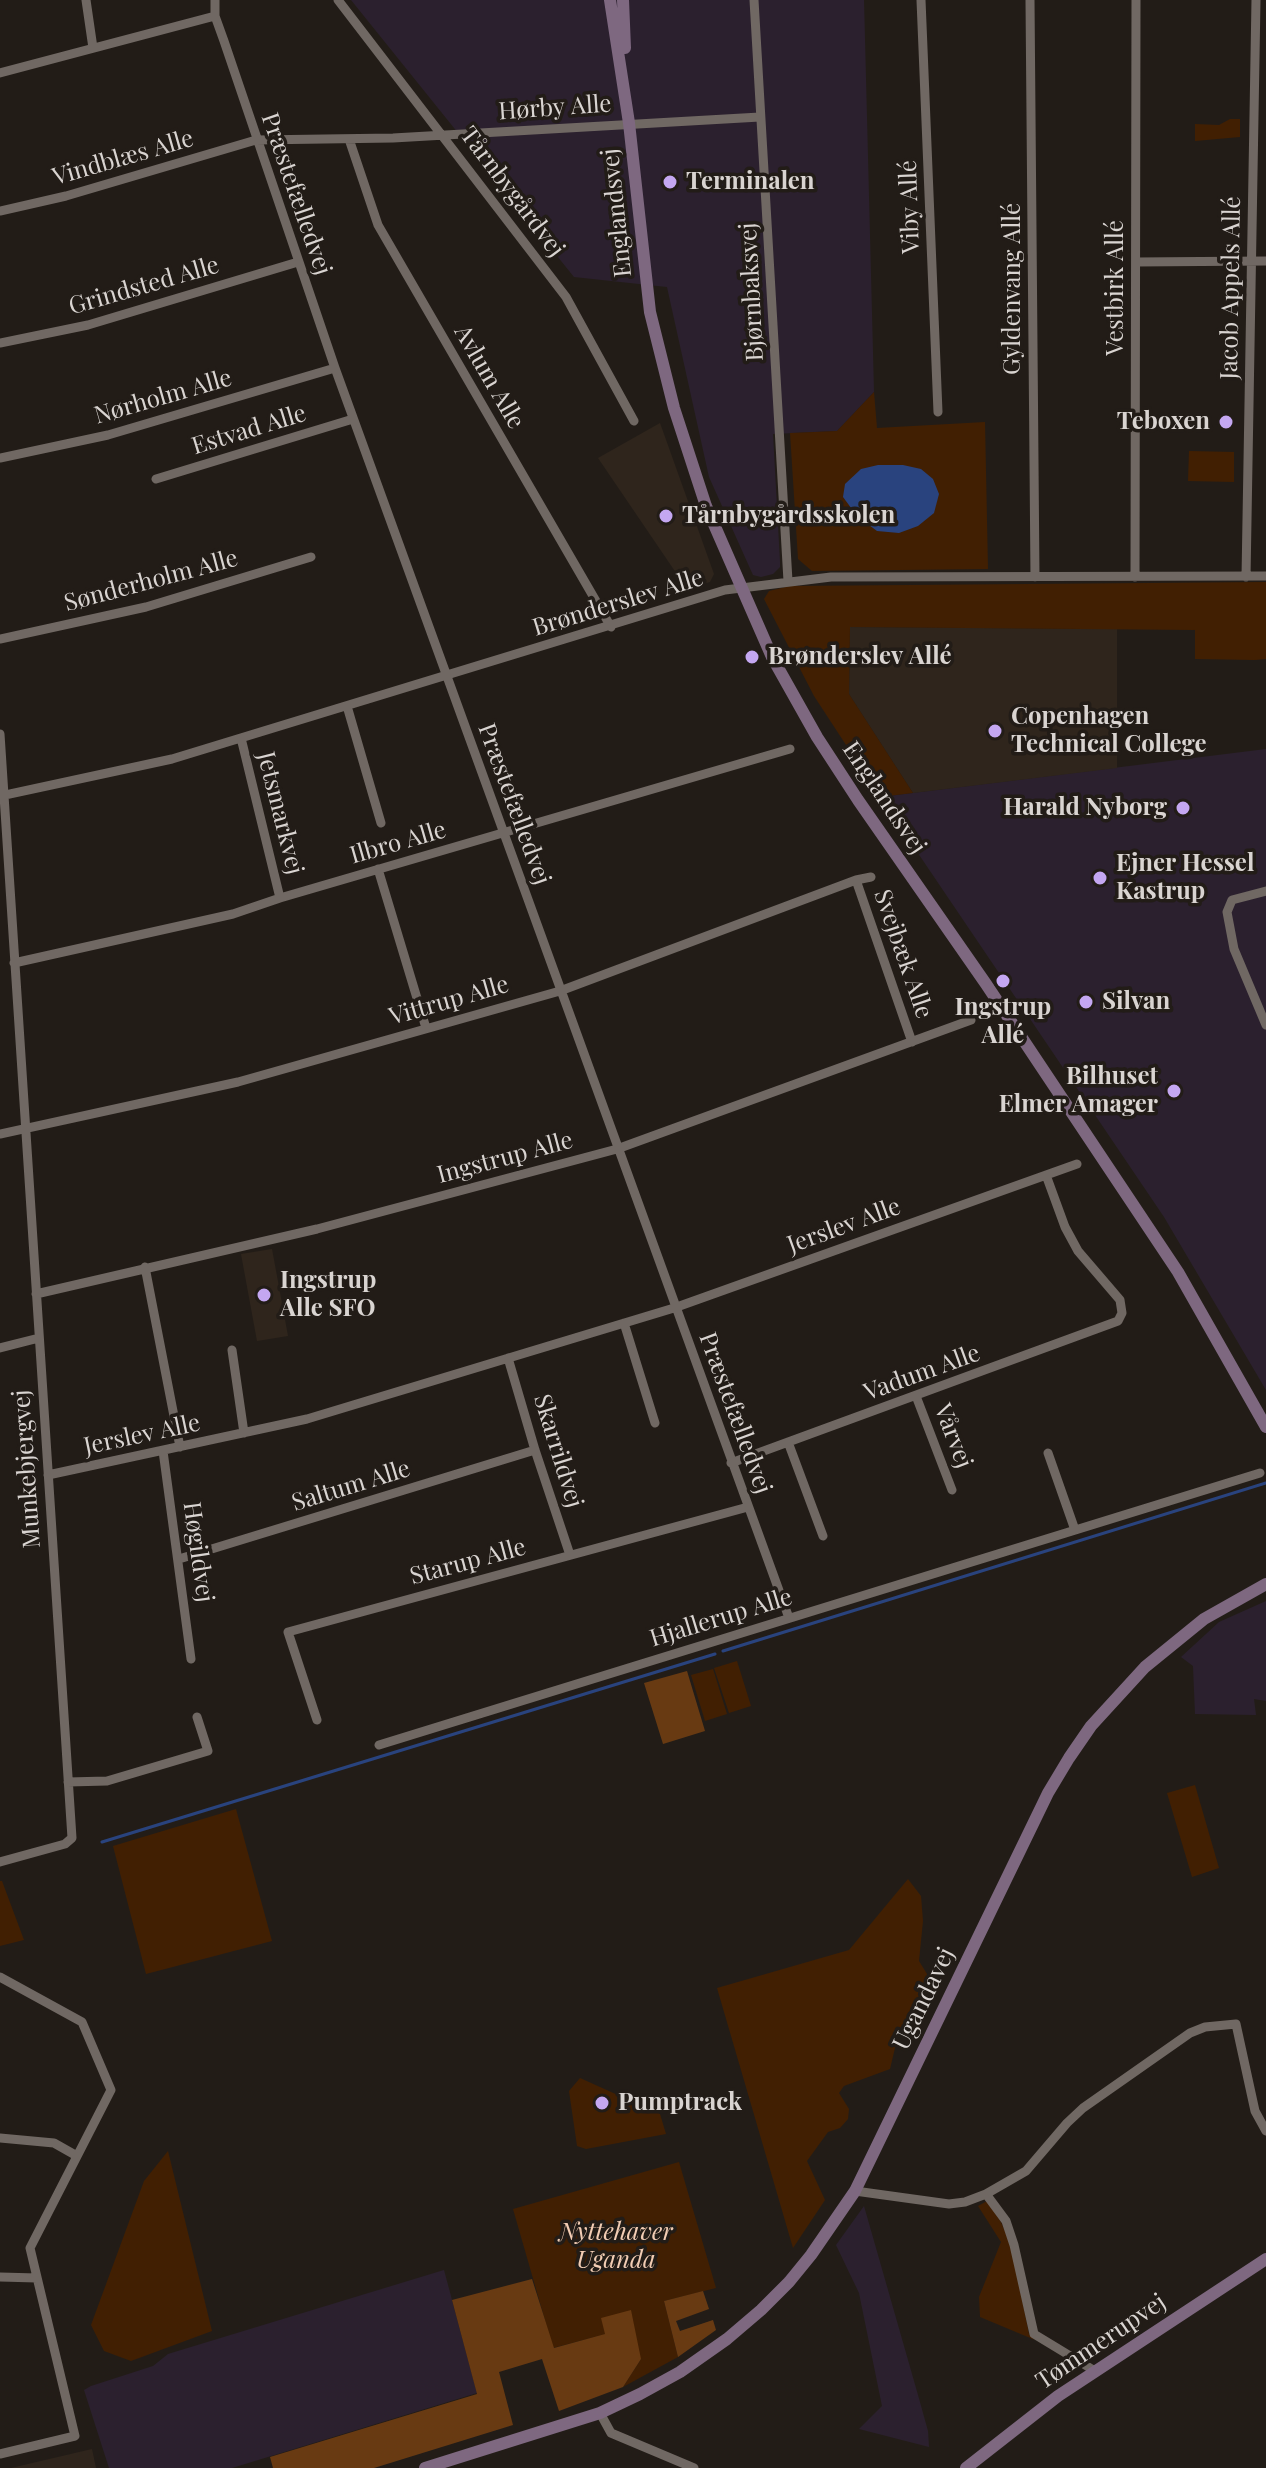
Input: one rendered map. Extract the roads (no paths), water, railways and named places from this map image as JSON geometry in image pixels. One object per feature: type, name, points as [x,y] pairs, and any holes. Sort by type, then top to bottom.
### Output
[{"type":"main road","name":"Englandsvej","points":[[610,0],[654,326],[674,408],[706,506],[772,657],[817,737],[1178,1272],[1266,1427]]},
{"type":"main road","name":"Englandsvej","points":[[623,0],[629,123]]},
{"type":"main road","name":"Ugandavej","points":[[425,2468],[600,2413],[680,2372],[761,2310],[811,2255],[855,2191],[1048,1793],[1091,1726],[1145,1667],[1204,1619],[1266,1584]]},
{"type":"main road","name":"Tømmerupvej","points":[[966,2468],[1003,2437],[1095,2371],[1263,2265]]},
{"type":"street","points":[[86,0],[93,48]]},
{"type":"street","name":"Præstefælledvej","points":[[215,0],[215,16],[353,419],[789,1618]]},
{"type":"street","name":"Tårnbygårdvej","points":[[338,0],[566,297],[634,421]]},
{"type":"street","name":"Bjørnbaksvej","points":[[754,0],[788,581]]},
{"type":"street","name":"Viby Allé","points":[[921,0],[938,412]]},
{"type":"street","name":"Gyldenvang Allé","points":[[1030,0],[1035,577]]},
{"type":"street","name":"Vestbirk Allé","points":[[1135,577],[1136,0]]},
{"type":"street","name":"Jacob Appels Allé","points":[[1246,577],[1256,0]]},
{"type":"street","points":[[0,73],[215,16]]},
{"type":"street","name":"Hørby Alle","points":[[256,140],[443,135],[760,117]]},
{"type":"street","name":"Avlum Alle","points":[[349,139],[378,225],[611,627]]},
{"type":"street","name":"Vindblæs Alle","points":[[0,211],[66,196],[256,140]]},
{"type":"street","points":[[1136,262],[1266,261]]},
{"type":"street","name":"Grindsted Alle","points":[[0,343],[88,325],[298,262]]},
{"type":"street","name":"Nørholm Alle","points":[[0,458],[108,435],[335,368]]},
{"type":"street","name":"Estvad Alle","points":[[156,479],[353,419]]},
{"type":"street","name":"Sønderholm Alle","points":[[0,639],[146,607],[311,557]]},
{"type":"street","name":"Brønderslev Alle","points":[[1,796],[172,759],[742,587],[831,577],[1266,576]]},
{"type":"street","points":[[347,706],[381,823]]},
{"type":"street","name":"Munkebjergvej","points":[[0,734],[5,909],[14,963],[27,1129],[72,1838],[65,1844],[0,1862]]},
{"type":"street","name":"Jetsmarkvej","points":[[241,738],[280,898]]},
{"type":"street","name":"Ilbro Alle","points":[[14,963],[233,914],[790,749]]},
{"type":"street","points":[[378,869],[426,1028]]},
{"type":"street","name":"Vittrup Alle","points":[[0,1134],[238,1082],[560,991],[871,877]]},
{"type":"street","name":"Svejbæk Alle","points":[[856,880],[912,1042]]},
{"type":"street","points":[[1266,891],[1232,900],[1227,912],[1234,949],[1266,1025]]},
{"type":"street","name":"Ingstrup Alle","points":[[36,1294],[317,1229],[617,1149],[971,1020]]},
{"type":"street","name":"Jerslev Alle","points":[[48,1475],[307,1419],[674,1308],[1077,1164]]},
{"type":"street","name":"Vadum Alle","points":[[731,1463],[1111,1326],[1122,1313],[1120,1300],[1078,1251],[1065,1227],[1046,1175]]},
{"type":"street","points":[[145,1267],[180,1447]]},
{"type":"street","points":[[624,1323],[655,1423]]},
{"type":"street","points":[[0,1348],[39,1338]]},
{"type":"street","points":[[232,1350],[244,1433]]},
{"type":"street","name":"Skarrildvej","points":[[508,1358],[570,1555]]},
{"type":"street","name":"Vårvej","points":[[916,1396],[952,1490]]},
{"type":"street","points":[[788,1442],[823,1536]]},
{"type":"street","name":"Saltum Alle","points":[[179,1559],[535,1450]]},
{"type":"street","name":"Høgildvej","points":[[163,1451],[191,1659]]},
{"type":"street","points":[[1048,1453],[1075,1530]]},
{"type":"street","name":"Hjallerup Alle","points":[[379,1745],[1260,1473]]},
{"type":"street","name":"Starup Alle","points":[[317,1720],[288,1632],[748,1507]]},
{"type":"street","points":[[68,1782],[107,1781],[208,1751],[197,1717]]},
{"type":"street","points":[[0,1977],[82,2022],[111,2090],[30,2248],[75,2436],[0,2454]]},
{"type":"street","points":[[855,2191],[949,2204],[986,2194],[1026,2171],[1083,2108],[1190,2033],[1205,2027],[1236,2024],[1255,2111],[1266,2131]]},
{"type":"street","points":[[0,2138],[54,2143],[77,2156]]},
{"type":"street","points":[[986,2194],[1006,2221],[1034,2334],[1095,2371]]},
{"type":"street","points":[[0,2277],[37,2278]]},
{"type":"street","points":[[600,2413],[611,2433],[694,2468]]},
{"type":"water","points":[[878,465],[921,469],[933,479],[939,494],[934,513],[918,526],[899,533],[877,531],[857,516],[843,497],[845,484],[861,469]]},
{"type":"waterway","points":[[723,1651],[1266,1483]]},
{"type":"waterway","points":[[102,1842],[715,1654]]},
{"type":"place","name":"Terminalen","points":[[670,182]]},
{"type":"place","name":"Teboxen","points":[[1226,422]]},
{"type":"place","name":"Tårnbygårdsskolen","points":[[666,516]]},
{"type":"place","name":"Brønderslev Allé","points":[[752,657]]},
{"type":"place","name":"Copenhagen Technical College","points":[[995,731]]},
{"type":"place","name":"Harald Nyborg","points":[[1183,808]]},
{"type":"place","name":"Ejner Hessel Kastrup","points":[[1100,878]]},
{"type":"place","name":"Ingstrup Allé","points":[[1003,981]]},
{"type":"place","name":"Silvan","points":[[1086,1002]]},
{"type":"place","name":"Bilhuset Elmer Amager","points":[[1174,1091]]},
{"type":"place","name":"Ingstrup Alle SFO","points":[[264,1295]]},
{"type":"place","name":"Pumptrack","points":[[602,2103]]},
{"type":"park label","name":"Nyttehaver Uganda","points":[[616,2247]]}]
